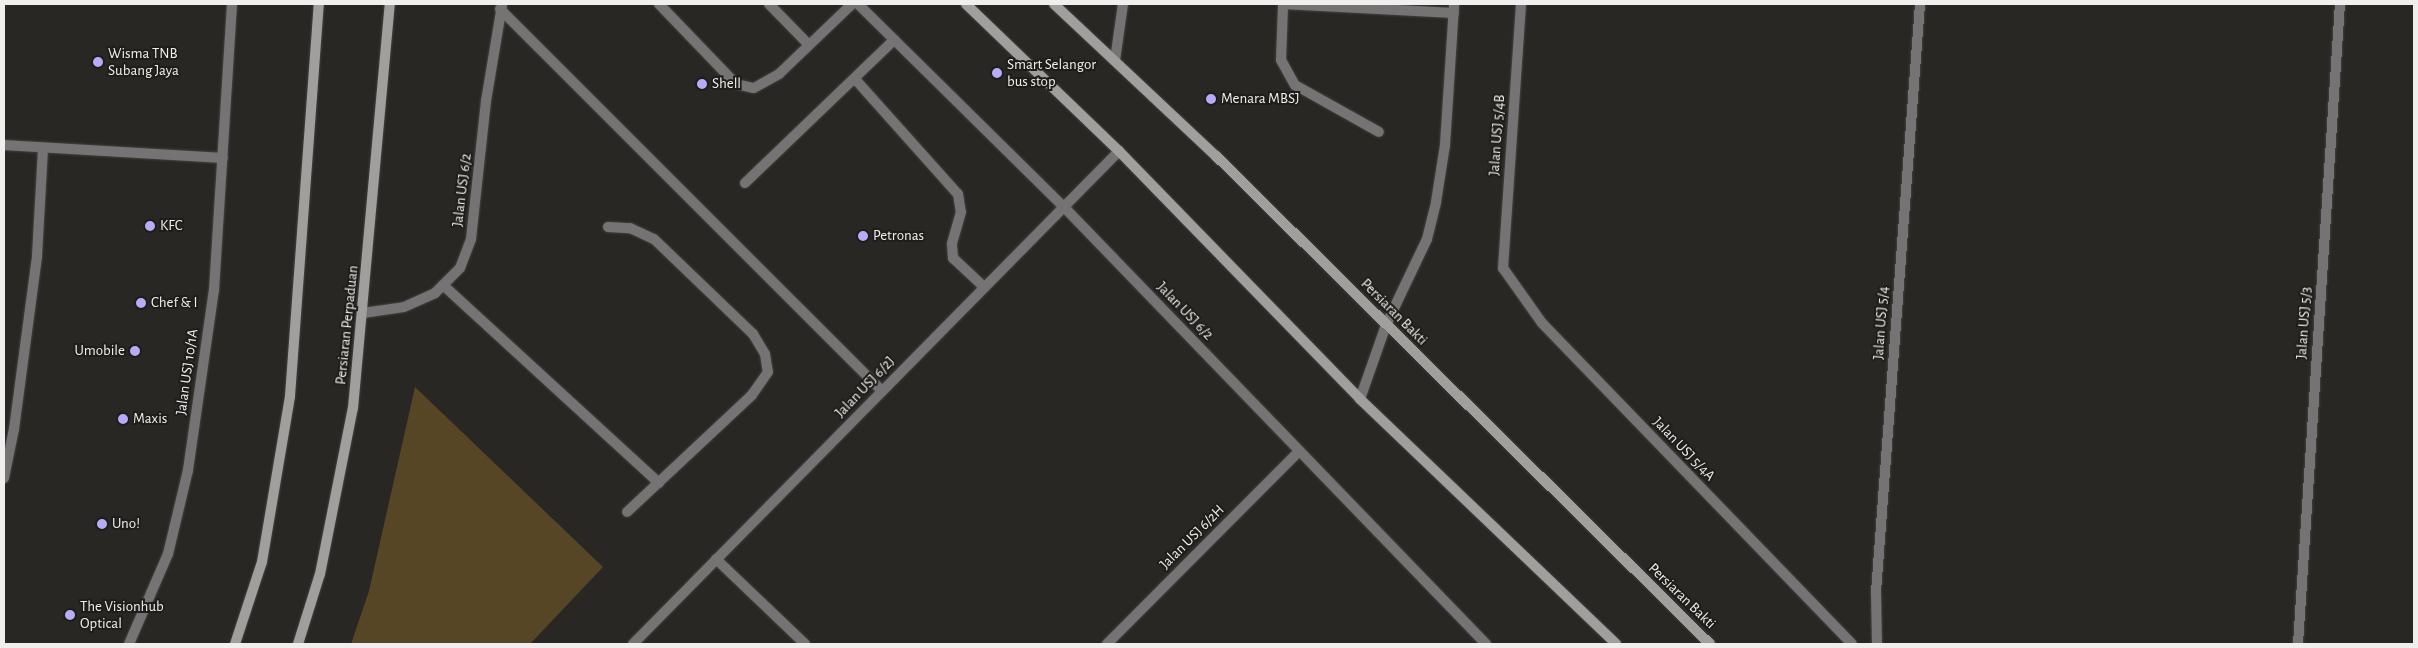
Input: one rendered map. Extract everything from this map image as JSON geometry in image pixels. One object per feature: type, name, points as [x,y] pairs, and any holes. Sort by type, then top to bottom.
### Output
[{"type":"street","name":"Jalan USJ 10/1A","points":[[129,644],[168,554],[188,470],[214,290],[232,4]]},
{"type":"street","points":[[235,644],[262,562],[290,396],[319,4]]},
{"type":"street","points":[[659,4],[736,84],[754,88],[779,74],[852,4]]},
{"type":"street","points":[[769,4],[809,45]]},
{"type":"street","name":"Jalan USJ 6/2","points":[[858,4],[1063,206],[1486,644]]},
{"type":"street","points":[[966,4],[1119,150],[1360,399],[1616,644]]},
{"type":"street","name":"Persiaran Bakti","points":[[1054,4],[1115,60],[1710,644]]},
{"type":"street","points":[[1115,60],[1123,4]]},
{"type":"street","name":"Jalan USJ 5/4B","points":[[1503,268],[1521,4]]},
{"type":"street","name":"Jalan USJ 5/4","points":[[1877,644],[1876,592],[1920,4]]},
{"type":"street","name":"Jalan USJ 5/3","points":[[2298,644],[2340,4]]},
{"type":"street","points":[[1360,399],[1386,325],[1427,239],[1436,202],[1445,145],[1454,8],[1283,5],[1281,60],[1295,85],[1379,132]]},
{"type":"street","name":"Persiaran Perpaduan","points":[[298,644],[320,574],[353,408],[391,6]]},
{"type":"street","points":[[501,6],[882,391]]},
{"type":"street","name":"Jalan USJ 6/2","points":[[363,313],[404,307],[435,293],[460,268],[471,239],[486,102],[501,6]]},
{"type":"street","points":[[745,183],[894,40]]},
{"type":"street","points":[[855,78],[958,194],[961,212],[952,244],[953,258],[984,287]]},
{"type":"street","points":[[4,145],[223,158]]},
{"type":"street","points":[[4,478],[14,429],[37,256],[43,148]]},
{"type":"street","name":"Jalan USJ 6/2J","points":[[633,644],[1119,150]]},
{"type":"street","points":[[608,227],[630,228],[654,239],[753,334],[766,354],[768,372],[752,395],[628,512]]},
{"type":"street","name":"Jalan USJ 5/4A","points":[[1503,268],[1542,323],[1852,644]]},
{"type":"street","points":[[443,284],[659,483]]},
{"type":"street","name":"Jalan USJ 6/2H","points":[[1107,644],[1299,451]]},
{"type":"street","points":[[716,560],[805,644]]},
{"type":"shaded area","points":[[415,387],[603,567],[530,644],[351,644],[369,591]]},
{"type":"place","name":"Wisma TNB Subang Jaya","points":[[98,62]]},
{"type":"place","name":"Smart Selangor bus stop","points":[[997,73]]},
{"type":"place","name":"Shell","points":[[702,84]]},
{"type":"place","name":"Menara MBSJ","points":[[1211,99]]},
{"type":"place","name":"KFC","points":[[150,226]]},
{"type":"place","name":"Petronas","points":[[863,236]]},
{"type":"place","name":"Chef & I","points":[[141,303]]},
{"type":"place","name":"Umobile","points":[[135,351]]},
{"type":"place","name":"Maxis","points":[[123,419]]},
{"type":"place","name":"Uno!","points":[[102,524]]},
{"type":"place","name":"The Visionhub Optical","points":[[70,615]]}]
